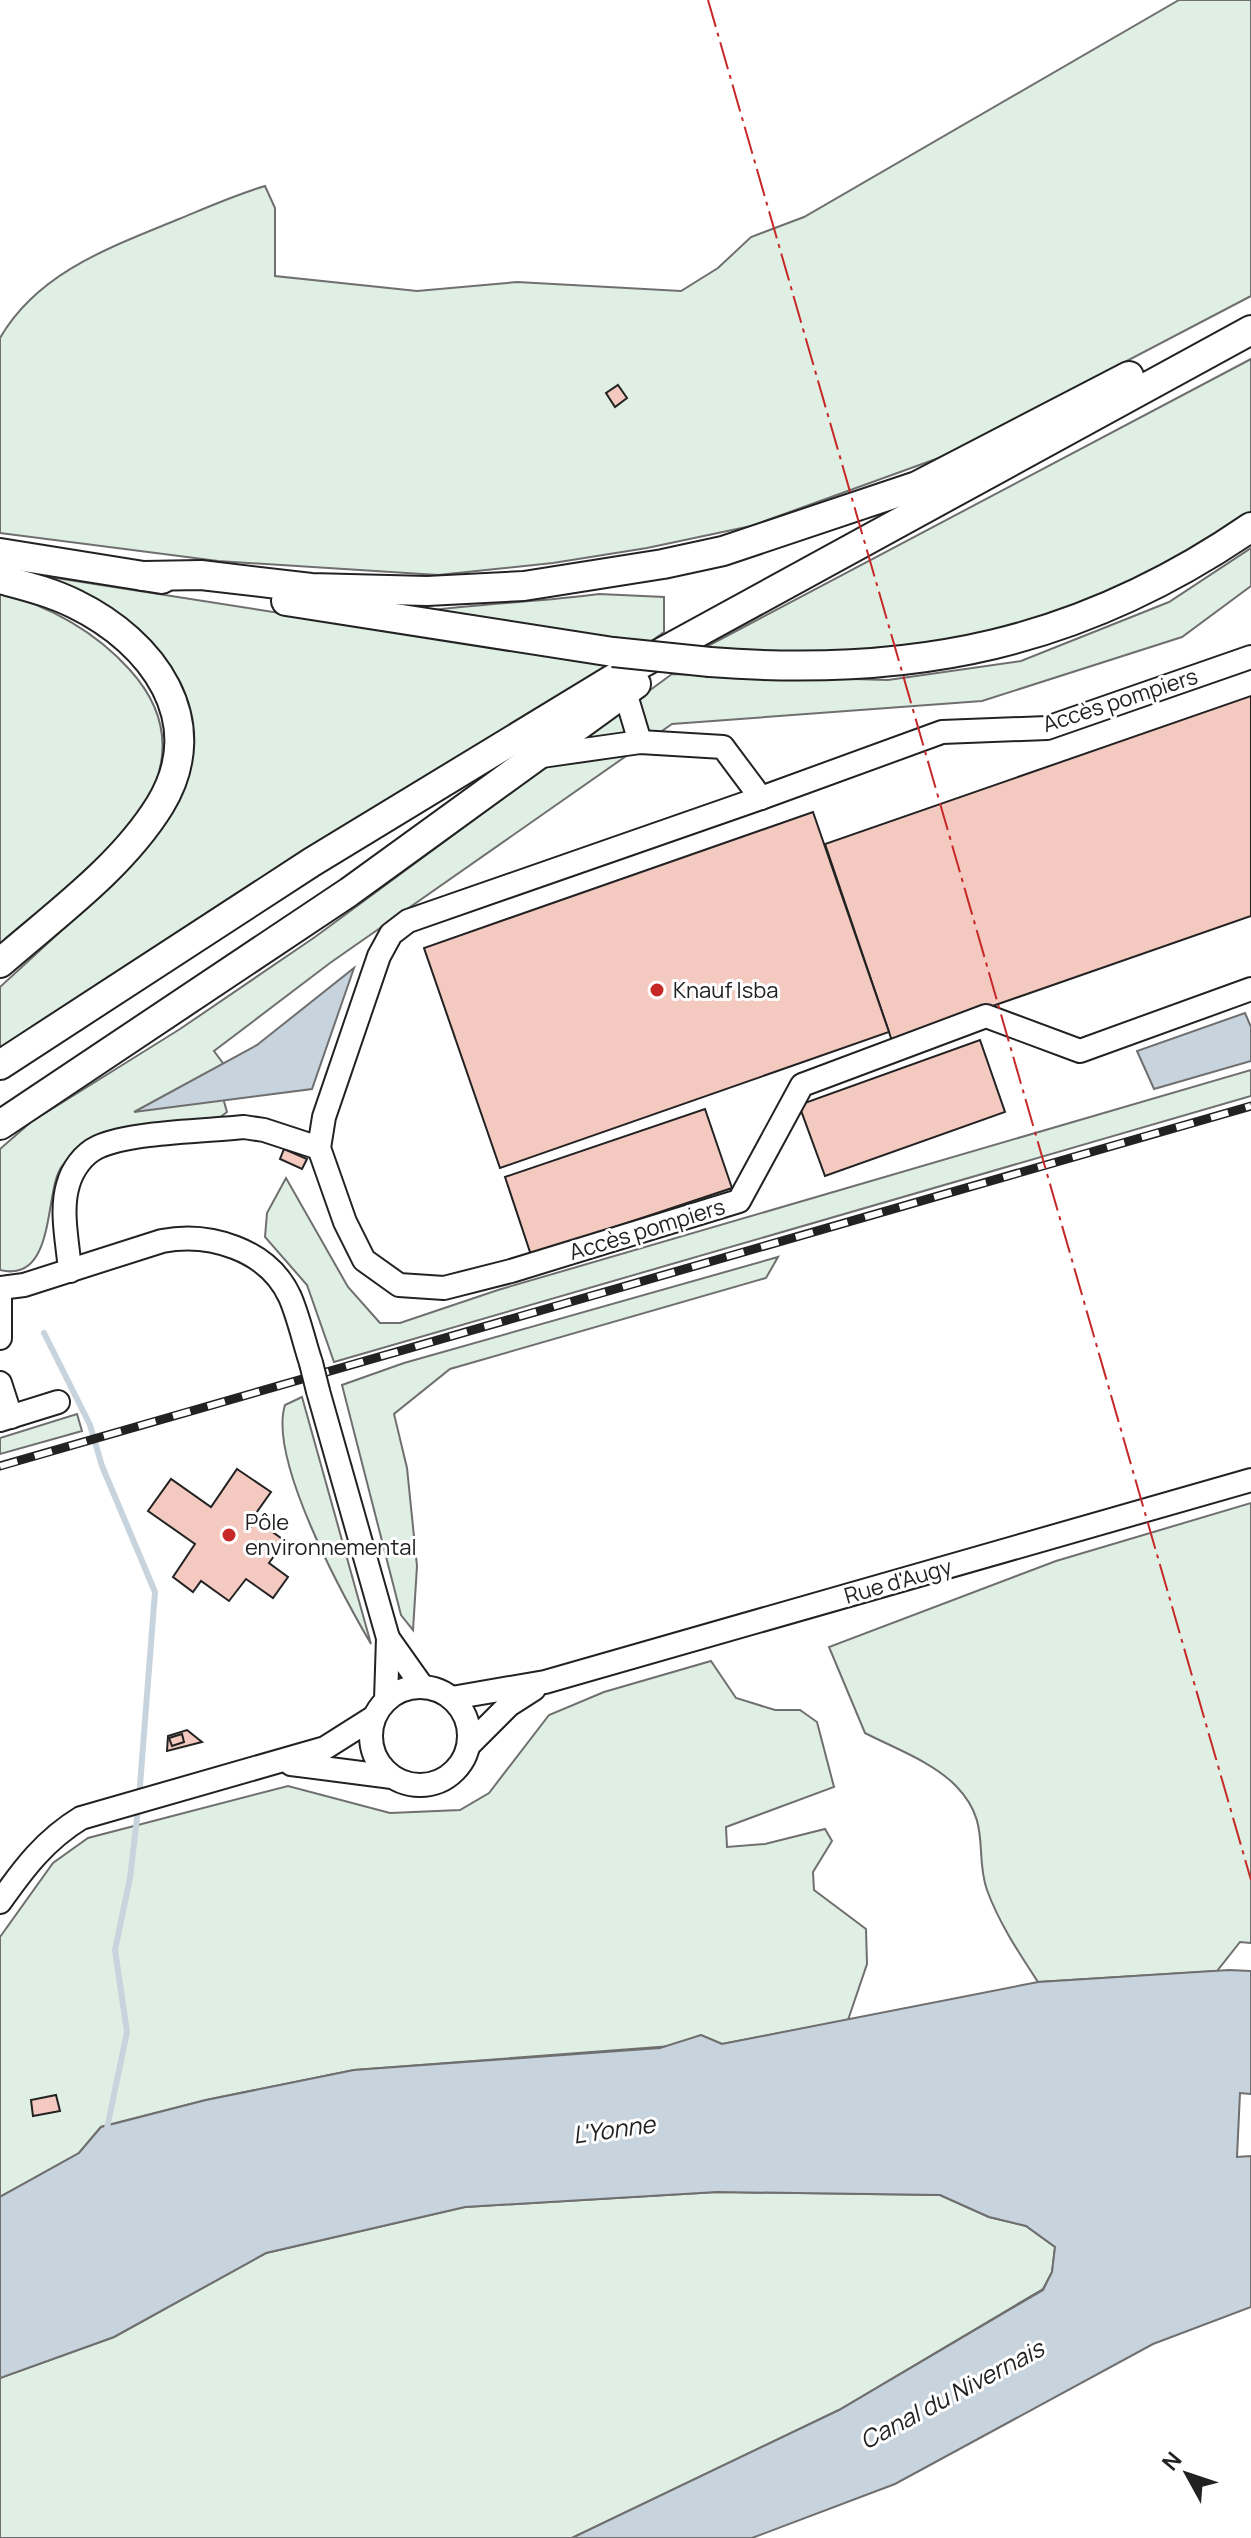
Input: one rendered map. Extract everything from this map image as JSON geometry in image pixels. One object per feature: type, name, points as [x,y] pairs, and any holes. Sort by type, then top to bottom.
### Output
[{"type":"main road","points":[[143,576],[201,575],[311,588],[442,591],[571,579],[723,551],[917,486],[1251,313]]},
{"type":"main road","points":[[0,1065],[312,862],[613,679],[693,638],[789,581],[1251,330]]},
{"type":"main road","points":[[0,553],[345,612],[613,652],[774,667],[867,665],[945,656],[1004,643],[1066,624],[1143,592],[1200,562],[1251,527]]},
{"type":"main road","points":[[0,579],[42,590],[75,604],[104,620],[132,644],[155,667],[172,700],[178,719],[180,752],[169,788],[129,847],[0,963]]},
{"type":"main road","points":[[0,1125],[349,892],[542,756],[693,638]]},
{"type":"street","name":"Accès pompiers","points":[[1251,657],[1047,728],[942,732],[408,921],[391,934],[379,956],[324,1117],[319,1148],[345,1222],[364,1260],[399,1285],[444,1288],[511,1271],[739,1201],[802,1085],[972,1021],[986,1016],[1080,1051],[1251,989]]},
{"type":"street","points":[[625,692],[640,742]]},
{"type":"street","points":[[542,756],[640,742],[723,747],[761,798]]},
{"type":"street","points":[[70,1271],[64,1204],[68,1184],[75,1167],[97,1147],[118,1141],[244,1127],[319,1148]]},
{"type":"street","points":[[0,1338],[0,1288],[70,1271],[182,1237],[221,1241],[251,1257],[282,1284],[290,1298],[388,1638],[422,1686]]},
{"type":"street","points":[[1,1391],[5,1419],[58,1402]]},
{"type":"street","name":"Rue d'Augy","points":[[452,1698],[545,1682],[1251,1480]]},
{"type":"street","points":[[388,1638],[380,1708],[371,1733],[373,1750],[380,1765],[392,1777]]},
{"type":"street","name":"Rue d'Augy","points":[[469,1745],[509,1705],[545,1682]]},
{"type":"street","points":[[0,1902],[33,1857],[56,1833],[81,1818],[138,1799],[282,1763],[325,1748],[380,1708],[396,1692],[422,1686],[438,1689],[452,1698],[466,1719],[469,1745],[453,1773],[423,1785],[392,1777],[282,1763]]},
{"type":"green space","points":[[1179,0],[1251,0],[1251,296],[947,455],[751,526],[647,548],[553,563],[438,575],[218,561],[0,533],[0,338],[16,315],[55,279],[128,240],[265,186],[275,208],[275,276],[417,291],[517,282],[681,291],[718,268],[751,237],[804,217]]},
{"type":"green space","points":[[1251,359],[1251,517],[1140,584],[1043,621],[953,645],[762,655],[704,648]]},
{"type":"green space","points":[[1251,548],[1251,586],[1182,637],[982,701],[672,724],[330,963],[214,1051],[233,1077],[219,1084],[227,1112],[218,1119],[133,1129],[93,1141],[76,1152],[62,1166],[57,1178],[46,1232],[31,1263],[18,1270],[0,1270],[0,1149],[31,1122],[180,1029],[315,937],[672,674],[888,680],[1021,661],[1169,602]]},
{"type":"green space","points":[[5,570],[618,666],[0,1051],[0,987],[110,886],[164,825],[193,748],[177,684]]},
{"type":"green space","points":[[0,593],[37,605],[71,622],[117,656],[130,670],[156,711],[163,751],[153,790],[131,827],[101,862],[0,951]]},
{"type":"green space","points":[[599,594],[664,597],[664,632],[649,643],[426,611],[556,599]]},
{"type":"green space","points":[[1251,1070],[1251,1096],[334,1362],[307,1285],[265,1237],[267,1213],[286,1178],[348,1287],[380,1323],[400,1323],[498,1290]]},
{"type":"green space","points":[[778,1257],[766,1278],[450,1369],[394,1414],[407,1468],[417,1566],[413,1630],[401,1615],[342,1385],[404,1363]]},
{"type":"green space","points":[[302,1397],[371,1644],[311,1526],[287,1458],[283,1429],[285,1405]]},
{"type":"green space","points":[[77,1414],[82,1431],[0,1454],[0,1438]]},
{"type":"green space","points":[[1251,1503],[1251,1943],[1240,1942],[1217,1971],[1038,1982],[1003,1926],[987,1890],[978,1825],[967,1800],[947,1777],[913,1756],[865,1733],[829,1647],[1056,1561]]},
{"type":"green space","points":[[711,1661],[736,1698],[775,1710],[800,1710],[817,1722],[834,1787],[726,1827],[727,1847],[765,1844],[825,1829],[832,1841],[813,1872],[814,1890],[866,1929],[867,1964],[848,2020],[722,2044],[701,2035],[672,2046],[354,2070],[206,2100],[101,2127],[79,2153],[0,2197],[0,1937],[53,1863],[88,1838],[288,1786],[390,1813],[460,1810],[489,1793],[549,1715],[604,1692]]},
{"type":"green space","points":[[717,2192],[940,2195],[989,2217],[1026,2226],[1055,2247],[1052,2272],[1043,2289],[839,2410],[572,2538],[0,2538],[0,2378],[114,2337],[266,2253],[465,2207]]},
{"type":"water","points":[[354,968],[312,1089],[134,1112],[257,1045]]},
{"type":"water","points":[[1245,1013],[1251,1027],[1251,1061],[1154,1089],[1137,1051]]},
{"type":"water","points":[[1251,1971],[1251,2094],[1240,2093],[1237,2157],[1251,2156],[1251,2307],[1153,2344],[895,2484],[752,2538],[572,2538],[839,2410],[1043,2290],[1052,2272],[1055,2247],[1026,2226],[989,2217],[940,2195],[717,2192],[465,2207],[266,2253],[114,2337],[0,2378],[0,2197],[79,2153],[101,2127],[206,2100],[354,2070],[660,2048],[701,2035],[722,2044],[1038,1982]]},
{"type":"building","points":[[618,385],[627,398],[615,407],[606,393]]},
{"type":"building","points":[[1251,696],[1251,916],[892,1041],[825,844]]},
{"type":"building","name":"Knauf Isba","points":[[813,812],[889,1032],[500,1168],[424,948]]},
{"type":"building","points":[[980,1040],[1005,1112],[825,1176],[799,1105]]},
{"type":"building","points":[[705,1109],[732,1188],[531,1255],[505,1177]]},
{"type":"building","points":[[284,1149],[307,1159],[302,1169],[280,1159]]},
{"type":"building","name":"Pôle environnemental","points":[[237,1469],[271,1492],[247,1526],[249,1529],[256,1520],[285,1541],[269,1563],[288,1577],[273,1598],[246,1579],[229,1601],[201,1581],[193,1592],[173,1577],[195,1544],[148,1511],[171,1479],[211,1507]]},
{"type":"building","points":[[187,1730],[202,1742],[167,1751],[168,1736]]},
{"type":"building","points":[[182,1734],[184,1742],[172,1746],[169,1738]]},
{"type":"building","points":[[56,2095],[60,2111],[33,2116],[31,2100]]},
{"type":"waterway","points":[[44,1333],[90,1425],[102,1466],[155,1592],[139,1798]]},
{"type":"waterway","points":[[106,2133],[127,2032],[115,1950],[130,1878],[138,1809]]},
{"type":"railway","points":[[0,1466],[1251,1106]]},
{"type":"power","points":[[708,0],[1251,1880]]},
{"type":"place","name":"Knauf Isba","points":[[657,990]]},
{"type":"place","name":"Pôle environnemental","points":[[229,1535]]},
{"type":"water label","name":"L'Yonne","points":[[614,2130]]},
{"type":"water label","name":"Canal du Nivernais","points":[[952,2395]]}]
